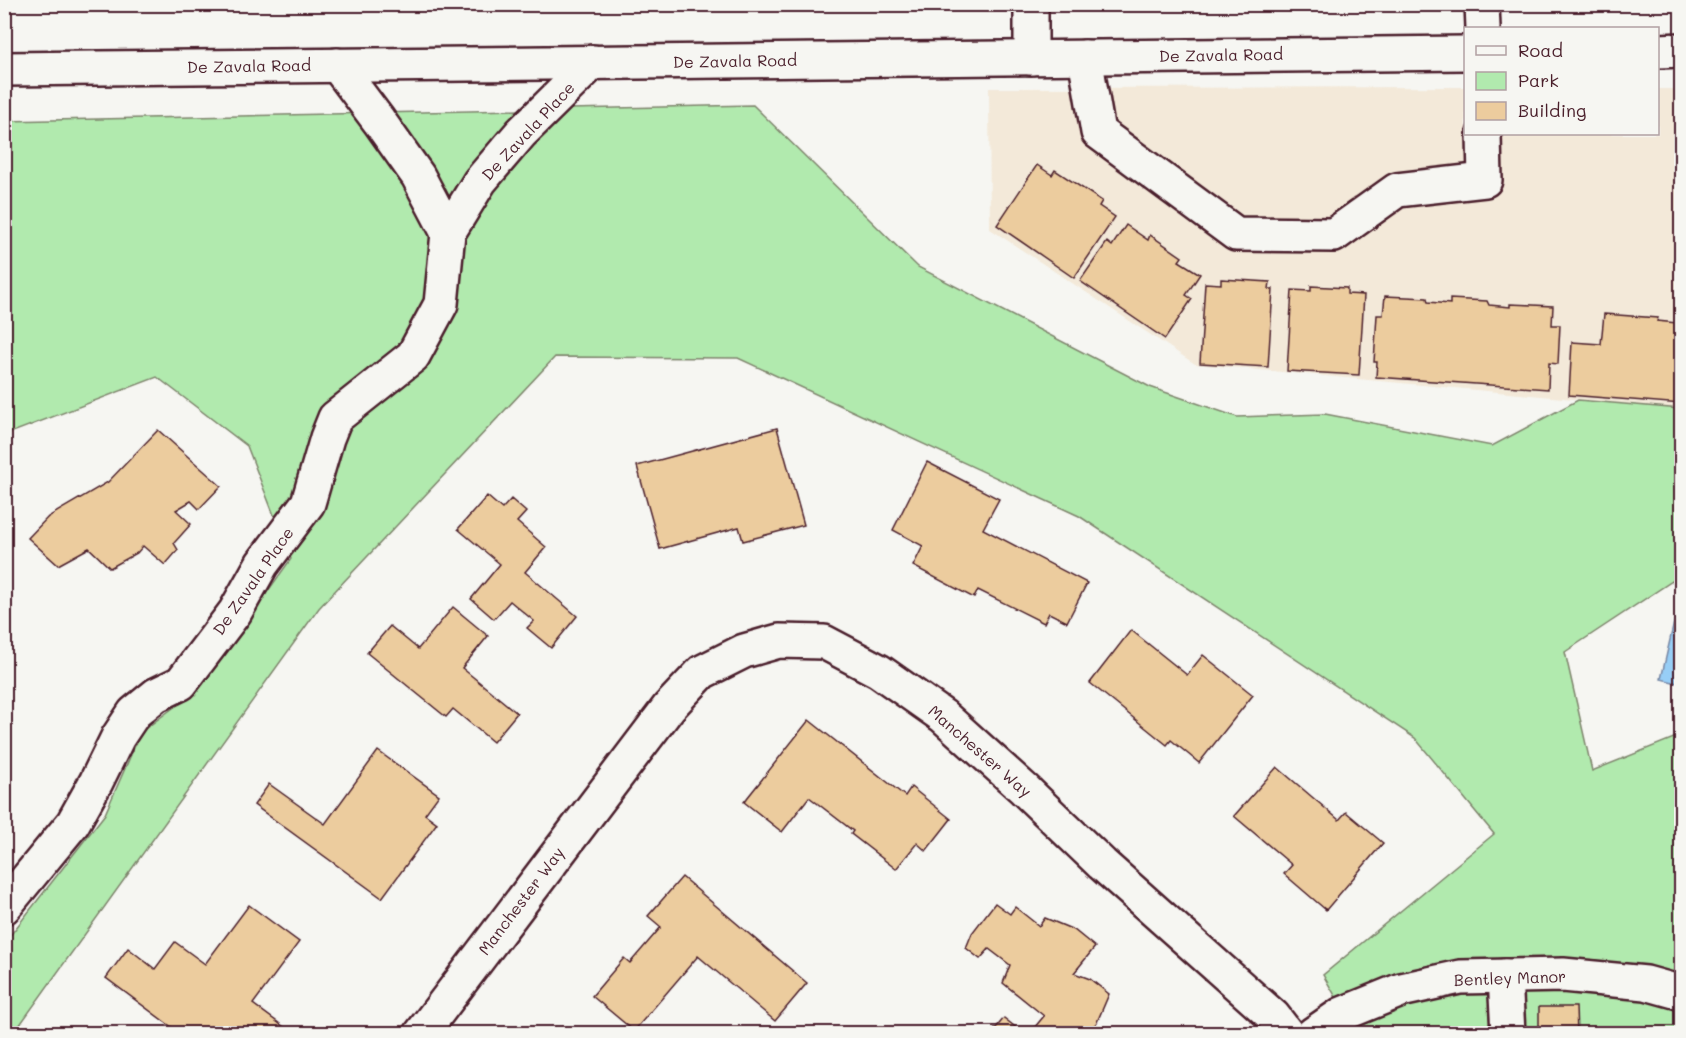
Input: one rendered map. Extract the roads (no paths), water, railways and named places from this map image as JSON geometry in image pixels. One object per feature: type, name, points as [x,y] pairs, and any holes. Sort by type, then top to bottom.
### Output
[{"type":"street","points":[[1031,4],[1031,58]]},
{"type":"street","points":[[1482,4],[1483,27]]},
{"type":"street","points":[[1659,51],[1682,50]]},
{"type":"street","name":"De Zavala Road","points":[[4,69],[1464,53]]},
{"type":"street","points":[[1085,57],[1098,132],[1236,234],[1335,235],[1397,190],[1485,180],[1484,135]]},
{"type":"street","name":"De Zavala Place","points":[[4,908],[73,823],[118,737],[134,713],[156,694],[181,683],[235,612],[262,564],[308,503],[335,418],[413,356],[441,304],[448,233],[480,180],[521,133],[593,63]]},
{"type":"street","points":[[336,65],[418,176],[448,233]]},
{"type":"street","name":"Manchester Way","points":[[422,1034],[669,707],[702,672],[744,651],[779,641],[824,642],[879,671],[943,716],[1102,864],[1273,1016],[1287,1034]]},
{"type":"street","name":"Bentley Manor","points":[[1313,1034],[1342,1014],[1401,990],[1460,977],[1563,975],[1646,983],[1682,993]]},
{"type":"street","points":[[1505,976],[1508,1034]]},
{"type":"water","points":[[1681,592],[1681,684],[1661,679]]}]
